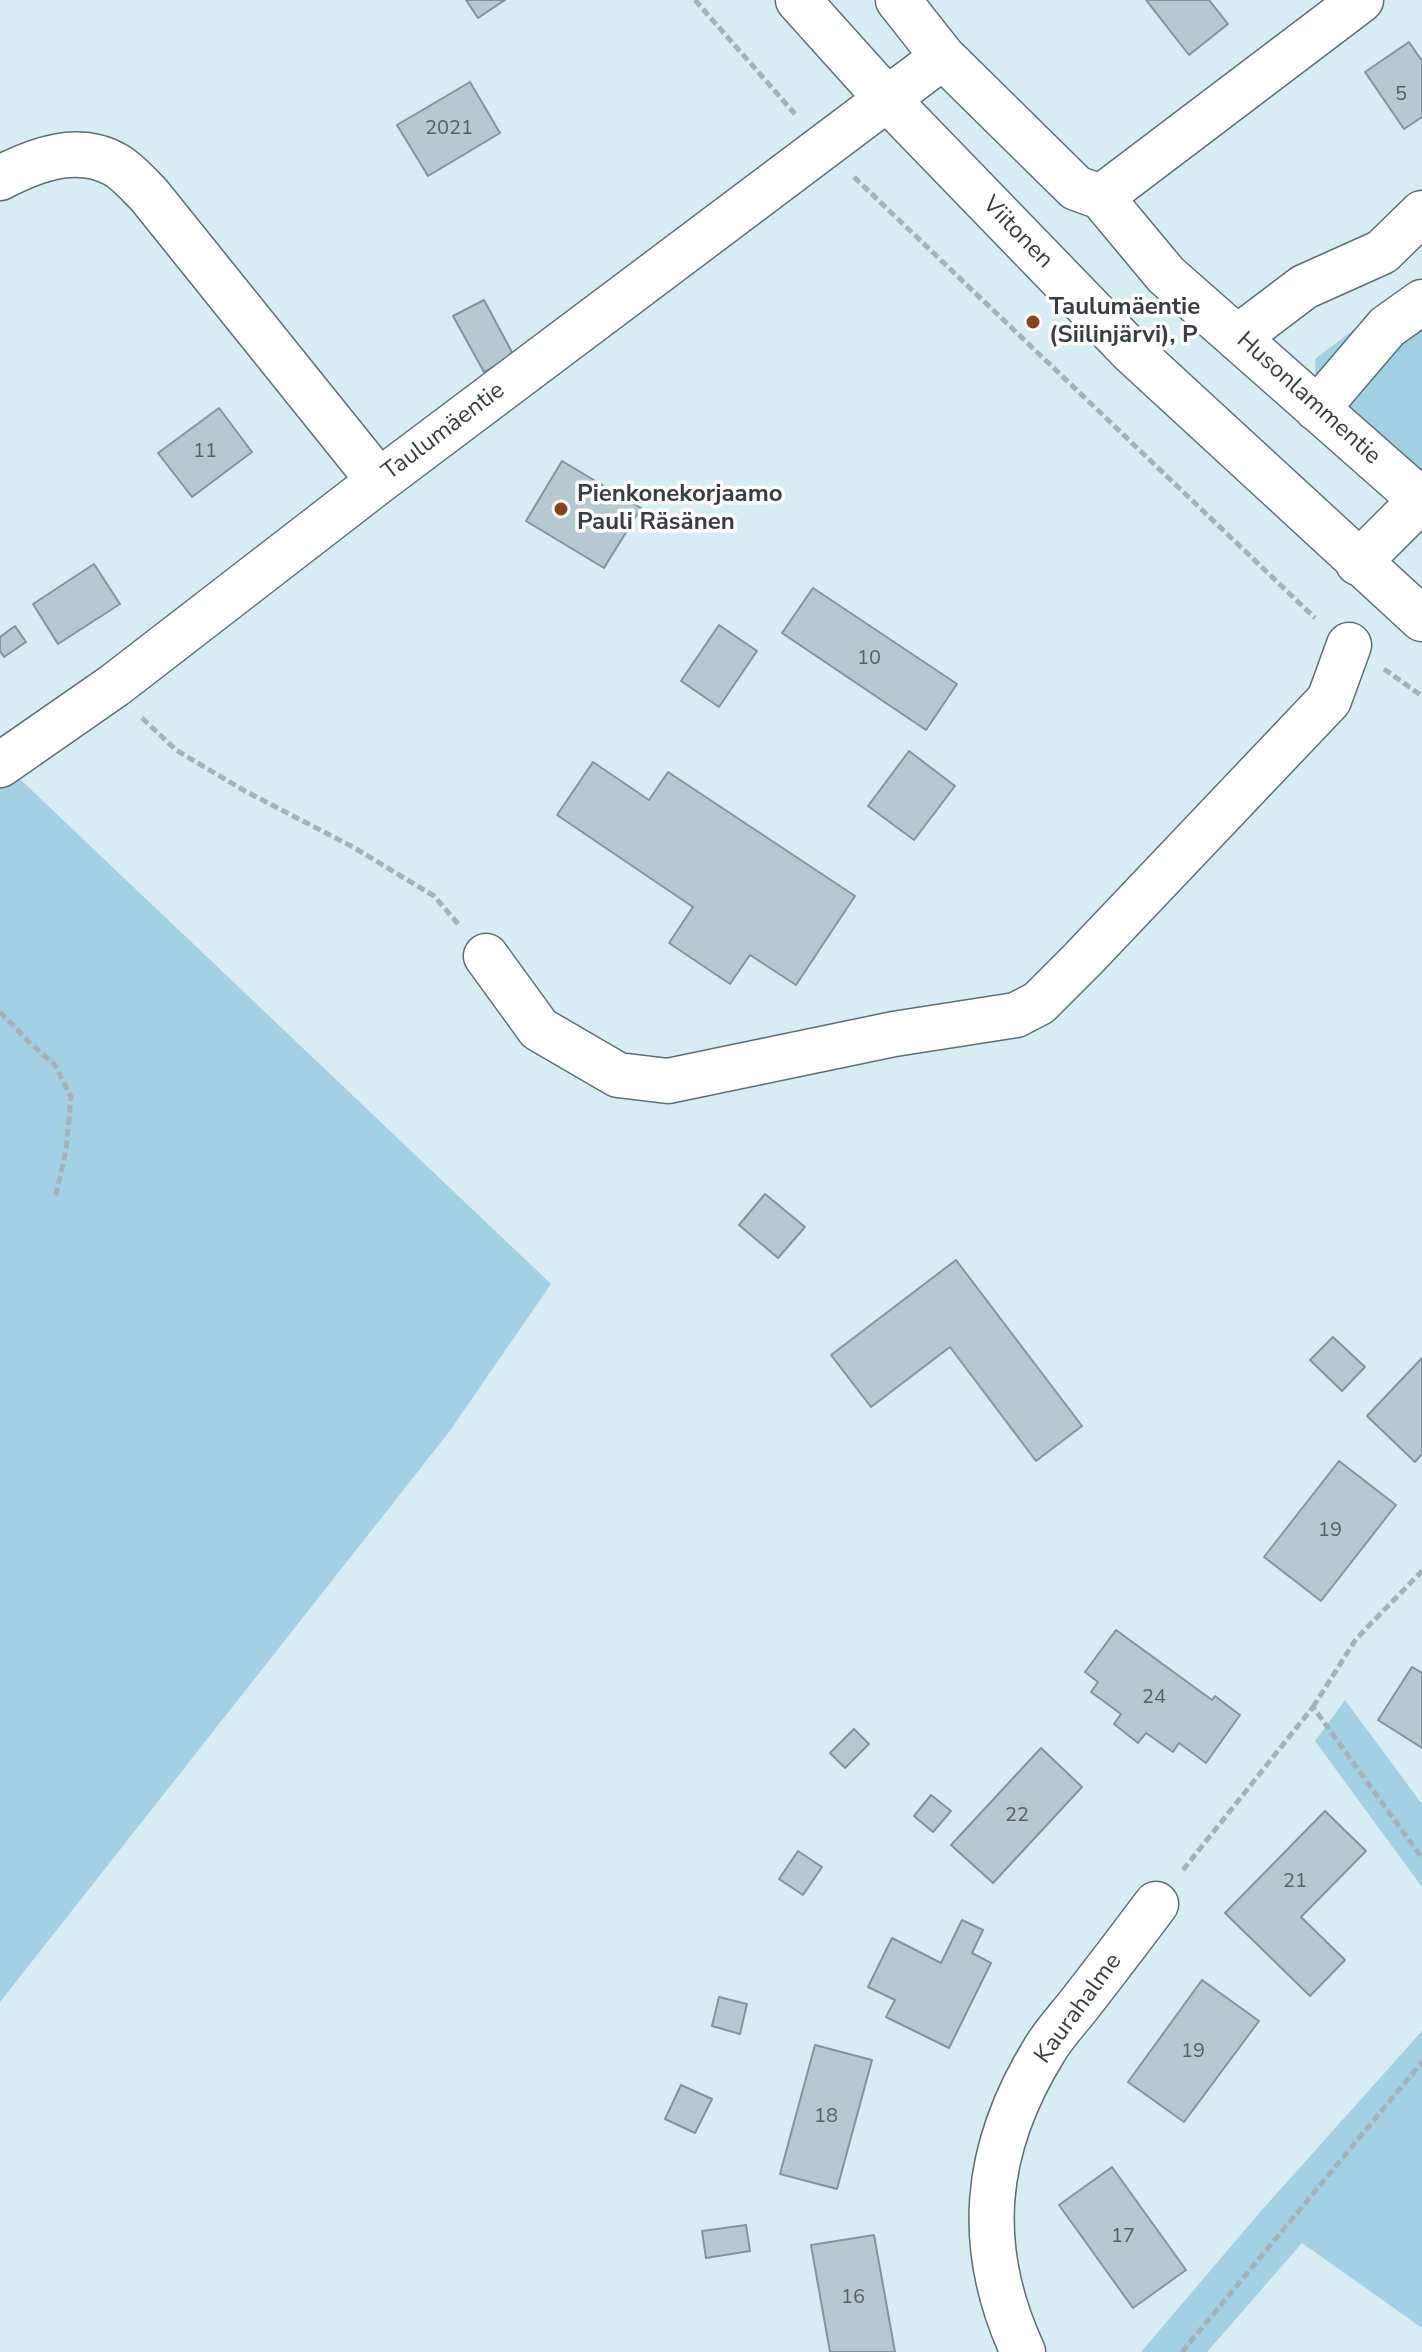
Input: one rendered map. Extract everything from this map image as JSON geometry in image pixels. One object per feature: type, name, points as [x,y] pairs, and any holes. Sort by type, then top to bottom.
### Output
[{"type":"street","name":"Viitonen","points":[[798,0],[887,99],[1131,351],[1422,619]]},
{"type":"street","name":"Husonlammentie","points":[[898,0],[943,57],[1076,188],[1101,197],[1166,275],[1421,500],[1358,563]]},
{"type":"street","points":[[1101,197],[1361,0]]},
{"type":"street","name":"Taulumäentie","points":[[0,765],[115,685],[379,481],[943,57]]},
{"type":"street","points":[[0,178],[67,153],[94,155],[118,166],[149,195],[379,481]]},
{"type":"street","points":[[1238,337],[1304,287],[1382,252],[1422,213]]},
{"type":"street","points":[[1317,409],[1387,327],[1422,302]]},
{"type":"street","points":[[486,956],[539,1029],[618,1075],[668,1081],[894,1034],[1016,1015],[1039,1003],[1061,981],[1329,700],[1349,645]]},
{"type":"street","name":"Kaurahalme","points":[[1023,2352],[1008,2320],[997,2277],[991,2233],[997,2155],[1007,2126],[1045,2049],[1156,1904]]},
{"type":"path","points":[[695,0],[823,147],[1319,622],[1422,696]]},
{"type":"path","points":[[115,685],[123,700],[176,750],[245,791],[353,847],[434,896],[486,956]]},
{"type":"path","points":[[0,1012],[55,1065],[71,1097],[66,1150],[55,1199]]},
{"type":"path","points":[[1156,1904],[1313,1707],[1356,1639],[1422,1571]]},
{"type":"path","points":[[1313,1707],[1422,1858]]},
{"type":"path","points":[[1182,2352],[1422,2062]]},
{"type":"shaded area","points":[[1422,278],[1422,500],[1317,409],[1315,359]]},
{"type":"shaded area","points":[[3,763],[551,1284],[449,1432],[0,2002],[0,765]]},
{"type":"shaded area","points":[[1345,1700],[1422,1804],[1422,1887],[1315,1741]]},
{"type":"shaded area","points":[[1422,2031],[1422,2328],[1302,2243],[1207,2352],[1141,2352],[1261,2211]]},
{"type":"building","points":[[466,0],[505,0],[478,18]]},
{"type":"building","points":[[1146,0],[1209,0],[1228,24],[1189,55]]},
{"type":"building","points":[[1409,42],[1422,61],[1422,117],[1404,129],[1365,72]]},
{"type":"building","points":[[470,82],[500,133],[428,176],[397,125]]},
{"type":"building","points":[[484,300],[514,356],[484,372],[453,316]]},
{"type":"building","points":[[219,408],[252,452],[192,497],[158,453]]},
{"type":"building","points":[[562,461],[641,508],[604,568],[526,521]]},
{"type":"building","points":[[94,564],[120,604],[58,644],[33,604]]},
{"type":"building","points":[[813,588],[957,684],[926,730],[782,633]]},
{"type":"building","points":[[719,625],[757,651],[719,707],[681,681]]},
{"type":"building","points":[[15,626],[26,642],[4,657],[0,651],[0,637]]},
{"type":"building","points":[[909,751],[955,786],[914,840],[868,806]]},
{"type":"building","points":[[593,762],[649,800],[668,772],[855,896],[796,985],[750,955],[730,984],[669,943],[693,907],[557,815]]},
{"type":"building","points":[[765,1194],[805,1227],[778,1258],[739,1225]]},
{"type":"building","points":[[956,1260],[1082,1426],[1036,1461],[950,1347],[871,1407],[831,1355]]},
{"type":"building","points":[[1333,1337],[1365,1367],[1342,1391],[1310,1360]]},
{"type":"building","points":[[1422,1358],[1422,1454],[1415,1462],[1367,1416]]},
{"type":"building","points":[[1339,1461],[1396,1505],[1321,1601],[1264,1557]]},
{"type":"building","points":[[1116,1630],[1212,1700],[1215,1696],[1240,1715],[1206,1763],[1179,1743],[1173,1752],[1146,1733],[1138,1743],[1114,1724],[1121,1714],[1091,1692],[1098,1682],[1085,1672]]},
{"type":"building","points":[[1412,1667],[1422,1673],[1422,1748],[1378,1720]]},
{"type":"building","points":[[854,1729],[869,1744],[845,1768],[830,1753]]},
{"type":"building","points":[[1041,1748],[1082,1787],[993,1883],[951,1845]]},
{"type":"building","points":[[931,1795],[951,1811],[933,1832],[914,1816]]},
{"type":"building","points":[[1325,1811],[1366,1851],[1301,1917],[1345,1960],[1310,1996],[1225,1913]]},
{"type":"building","points":[[798,1851],[822,1867],[803,1895],[779,1879]]},
{"type":"building","points":[[962,1920],[983,1930],[972,1953],[991,1963],[949,2048],[886,2017],[895,2000],[868,1987],[892,1938],[941,1963]]},
{"type":"building","points":[[1202,1980],[1259,2021],[1184,2122],[1128,2082]]},
{"type":"building","points":[[719,1997],[747,2004],[740,2034],[712,2026]]},
{"type":"building","points":[[815,2045],[872,2060],[837,2189],[780,2174]]},
{"type":"building","points":[[681,2085],[712,2099],[695,2133],[665,2119]]},
{"type":"building","points":[[1112,2167],[1186,2270],[1133,2308],[1059,2205]]},
{"type":"building","points":[[746,2225],[750,2251],[706,2258],[702,2231]]},
{"type":"building","points":[[874,2235],[895,2352],[830,2352],[811,2245]]},
{"type":"place","name":"Taulumäentie (Siilinjärvi), P","points":[[1033,322]]},
{"type":"place","name":"Pienkonekorjaamo Pauli Räsänen","points":[[561,509]]}]
